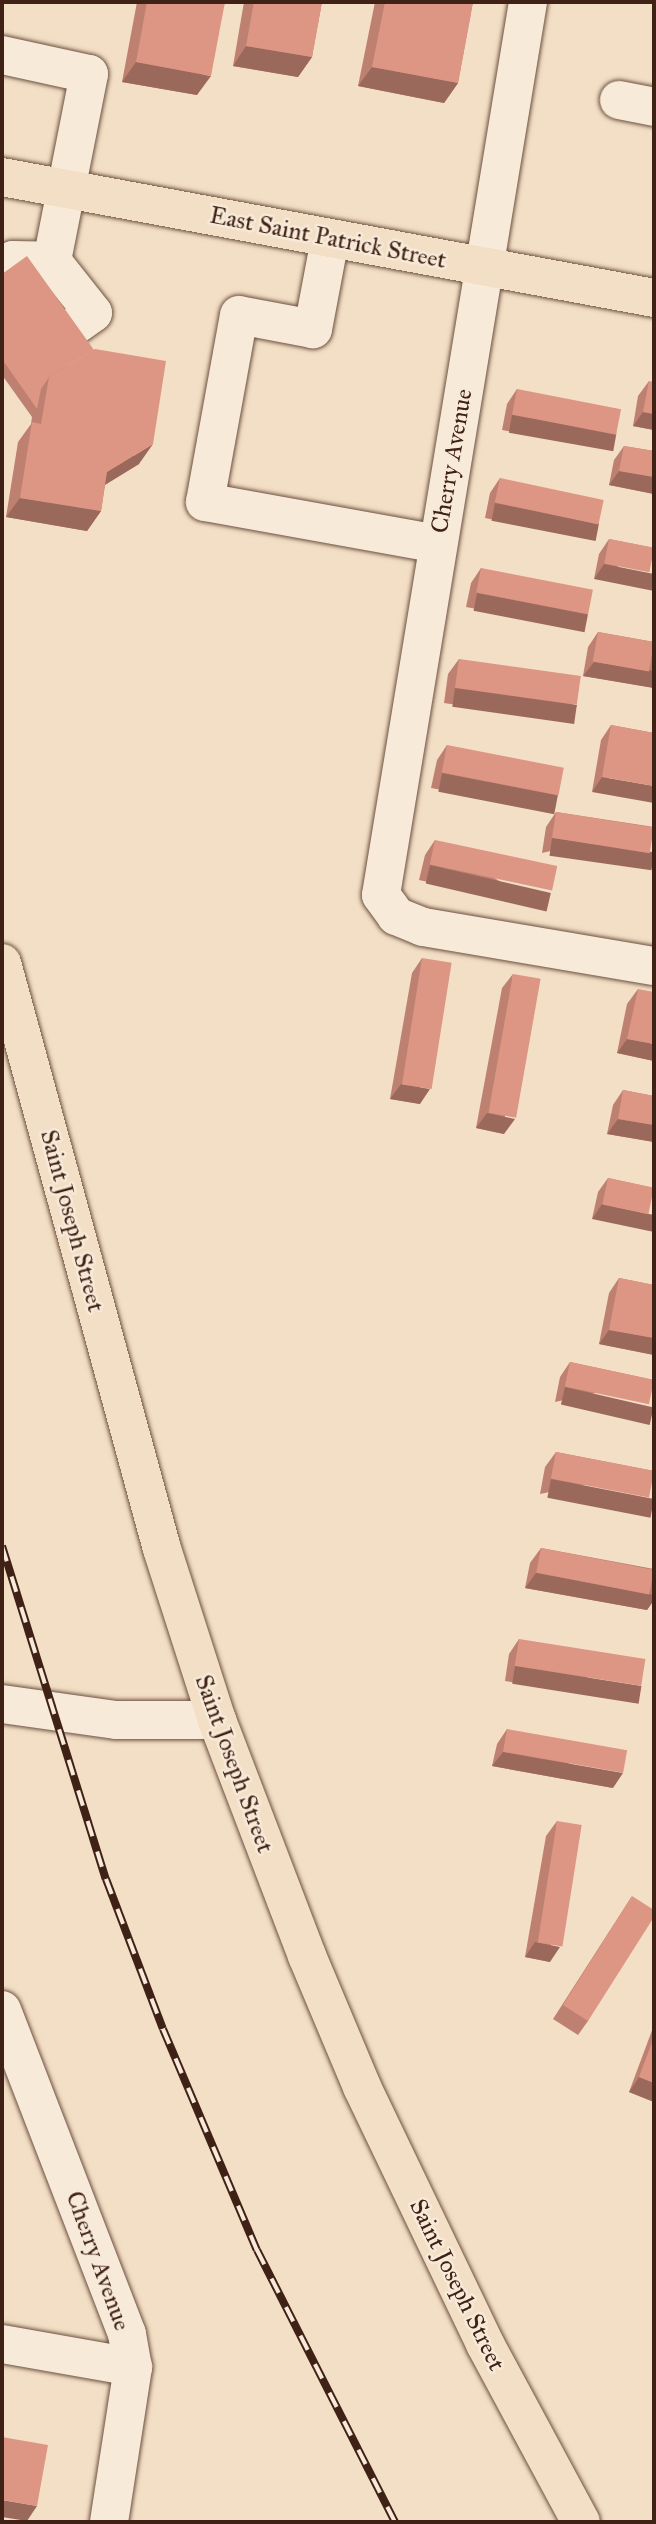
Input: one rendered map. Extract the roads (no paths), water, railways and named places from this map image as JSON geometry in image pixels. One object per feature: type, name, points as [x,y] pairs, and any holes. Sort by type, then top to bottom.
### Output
[{"type":"main road","name":"East Saint Patrick Street","points":[[2,177],[654,298]]},
{"type":"main road","name":"Saint Joseph Street","points":[[2,963],[162,1549],[217,1720],[307,1956],[362,2087],[485,2344],[580,2522]]},
{"type":"street","name":"Cherry Avenue","points":[[528,2],[381,878],[381,895],[396,916],[423,927],[654,966]]},
{"type":"street","points":[[2,55],[89,74],[65,188],[56,280]]},
{"type":"street","points":[[330,239],[313,329],[239,315],[205,502],[438,544]]},
{"type":"street","points":[[2,267],[13,260],[56,280],[93,313],[69,330]]},
{"type":"street","points":[[2,1704],[116,1720],[217,1720]]},
{"type":"street","name":"Cherry Avenue","points":[[2,2010],[113,2295],[133,2367],[109,2522]]},
{"type":"street","points":[[2,2344],[133,2367]]},
{"type":"railway","points":[[2,1546],[106,1879],[163,2029],[257,2250],[395,2522]]}]
